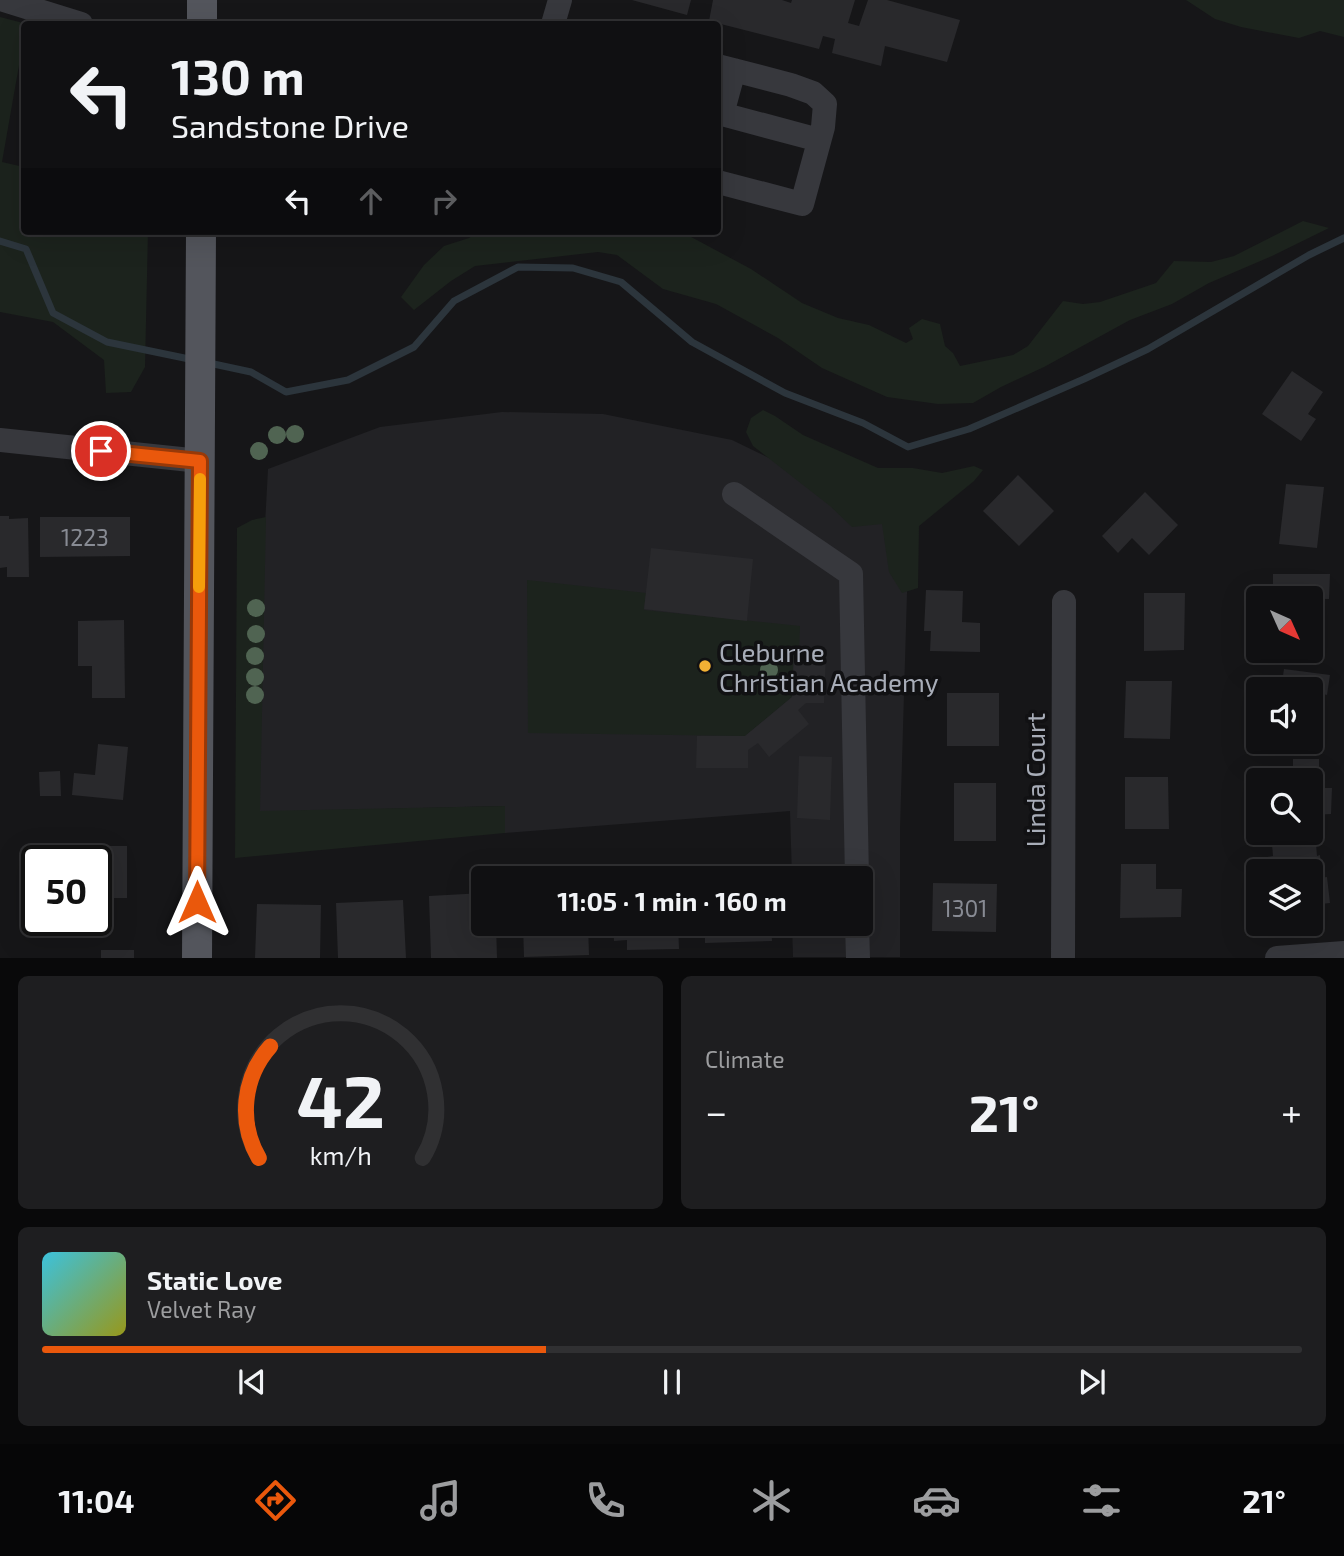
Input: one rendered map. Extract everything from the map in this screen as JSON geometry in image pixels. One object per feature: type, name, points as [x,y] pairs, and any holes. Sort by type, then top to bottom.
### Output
[{"type":"main road","points":[[202,0],[202,21]]},
{"type":"main road","points":[[197,957],[201,235]]},
{"type":"street","points":[[4,0],[71,21]]},
{"type":"street","points":[[721,106],[726,68],[791,85],[813,93],[825,104],[823,127],[802,204],[721,183]]},
{"type":"street","points":[[721,113],[819,140]]},
{"type":"street","points":[[0,440],[200,461]]},
{"type":"street","points":[[734,494],[852,575],[857,866]]},
{"type":"street","name":"Linda Court","points":[[1063,957],[1064,602]]},
{"type":"street","points":[[857,936],[858,957]]},
{"type":"street","points":[[1276,957],[1344,953]]},
{"type":"shaded area","points":[[1186,0],[1344,0],[1344,37],[1320,31],[1299,38],[1241,27],[1215,19]]},
{"type":"shaded area","points":[[0,17],[21,22],[21,54],[2,162],[21,166],[21,235],[148,235],[145,367],[131,392],[106,393],[104,360],[53,322],[0,312]]},
{"type":"shaded area","points":[[1303,221],[1329,228],[1209,283],[1172,304],[1130,320],[973,403],[938,404],[887,397],[822,368],[778,338],[716,304],[663,289],[617,255],[598,252],[475,266],[414,310],[401,297],[424,265],[444,246],[473,235],[687,235],[751,269],[802,303],[838,318],[869,325],[906,343],[913,339],[909,328],[922,319],[940,324],[945,346],[953,353],[960,366],[1013,355],[1028,346],[1063,301],[1083,304],[1100,302],[1156,283],[1174,261],[1211,262],[1234,256]]},
{"type":"shaded area","points":[[763,410],[803,435],[878,468],[913,468],[942,473],[974,466],[983,470],[974,481],[919,526],[918,588],[902,593],[889,572],[882,524],[852,527],[830,506],[753,446],[746,432],[751,418]]},
{"type":"shaded area","name":"Cleburne Christian Academy","points":[[502,412],[603,414],[732,440],[909,526],[900,829],[900,957],[793,957],[792,936],[873,936],[873,866],[792,866],[790,811],[505,833],[505,806],[259,812],[268,469],[380,427]]},
{"type":"shaded area","points":[[266,517],[260,811],[505,806],[505,833],[235,858],[237,528],[252,520]]},
{"type":"shaded area","points":[[527,580],[646,593],[644,610],[800,626],[799,651],[794,651],[792,697],[745,736],[528,733]]},
{"type":"building","points":[[632,0],[691,0],[687,15]]},
{"type":"building","points":[[713,0],[782,0],[791,3],[792,0],[855,0],[848,23],[859,26],[868,0],[887,0],[960,20],[947,62],[885,46],[881,66],[832,53],[835,39],[823,36],[819,49],[721,24],[721,21],[709,21]]},
{"type":"building","points":[[1292,371],[1323,392],[1308,414],[1316,419],[1301,441],[1262,414]]},
{"type":"building","points":[[1018,475],[1054,511],[1019,546],[983,511]]},
{"type":"building","points":[[1286,484],[1324,487],[1317,548],[1279,544]]},
{"type":"building","points":[[1145,492],[1178,525],[1149,555],[1132,538],[1118,553],[1102,536]]},
{"type":"building","points":[[0,516],[9,516],[9,519],[28,518],[29,577],[7,577],[7,567],[0,568]]},
{"type":"building","points":[[40,517],[130,517],[130,556],[40,557]]},
{"type":"building","points":[[651,548],[753,559],[747,621],[644,609]]},
{"type":"building","points":[[1273,574],[1330,574],[1329,599],[1323,599],[1323,586],[1273,586]]},
{"type":"building","points":[[926,590],[963,591],[962,622],[980,623],[980,652],[930,651],[931,631],[924,631]]},
{"type":"building","points":[[1144,593],[1185,593],[1184,650],[1144,651]]},
{"type":"building","points":[[124,620],[125,698],[92,698],[92,666],[78,666],[78,621]]},
{"type":"building","points":[[794,651],[826,652],[824,703],[806,703],[798,710],[809,724],[769,757],[758,743],[748,750],[748,768],[696,768],[697,736],[745,736],[792,697]]},
{"type":"building","points":[[1284,669],[1330,675],[1327,695],[1323,694],[1323,677],[1283,677]]},
{"type":"building","points":[[1126,681],[1172,681],[1170,739],[1124,738]]},
{"type":"building","points":[[947,693],[999,693],[999,746],[947,746]]},
{"type":"building","points":[[98,744],[128,747],[123,800],[72,795],[74,773],[95,775]]},
{"type":"building","points":[[799,756],[832,757],[830,820],[797,818]]},
{"type":"building","points":[[1293,759],[1319,759],[1319,768],[1293,768]]},
{"type":"building","points":[[60,771],[61,796],[40,796],[39,772]]},
{"type":"building","points":[[1125,777],[1168,777],[1169,829],[1125,829]]},
{"type":"building","points":[[954,783],[996,783],[996,841],[954,841]]},
{"type":"building","points":[[1323,788],[1332,788],[1331,814],[1323,814]]},
{"type":"building","points":[[1272,845],[1316,845],[1317,856],[1320,855],[1320,859],[1267,859],[1273,856]]},
{"type":"building","points":[[112,846],[127,846],[127,898],[112,898]]},
{"type":"building","points":[[1121,864],[1156,864],[1156,889],[1182,889],[1181,917],[1120,918]]},
{"type":"building","points":[[1327,877],[1330,903],[1323,904],[1323,878]]},
{"type":"building","points":[[933,883],[997,884],[996,932],[932,931]]},
{"type":"building","points":[[471,894],[471,936],[496,936],[497,958],[431,958],[429,896]]},
{"type":"building","points":[[403,900],[406,958],[338,958],[336,903]]},
{"type":"building","points":[[257,904],[321,905],[320,958],[255,958]]},
{"type":"building","points":[[523,936],[588,936],[589,955],[524,957]]},
{"type":"building","points":[[614,936],[678,936],[679,949],[627,950],[627,940],[614,941]]},
{"type":"building","points":[[705,936],[772,936],[772,941],[705,943]]},
{"type":"building","points":[[101,950],[134,950],[134,958],[101,958]]},
{"type":"waterway","points":[[209,363],[251,372],[286,392],[348,380],[414,347],[454,301],[518,267],[573,268],[621,282],[692,342],[785,393],[863,423],[908,447],[969,429],[1148,349],[1309,255],[1344,238]]},
{"type":"waterway","points":[[0,241],[26,249],[53,313],[107,342],[194,360]]},
{"type":"slow traffic","points":[[199,587],[200,479]]},
{"type":"place","name":"Cleburne Christian Academy","points":[[705,666]]},
{"type":"route","points":[[101,451],[200,461],[197,902]]}]
